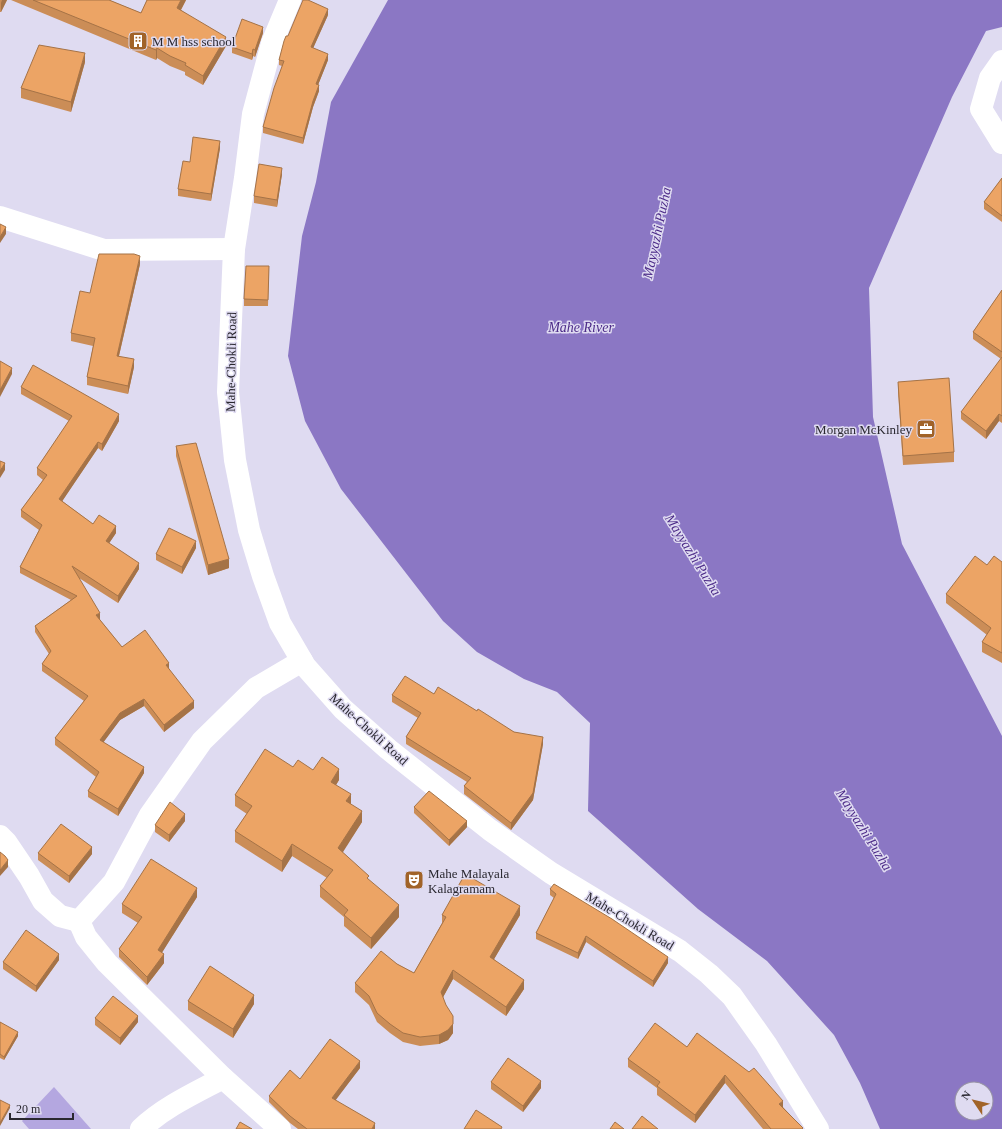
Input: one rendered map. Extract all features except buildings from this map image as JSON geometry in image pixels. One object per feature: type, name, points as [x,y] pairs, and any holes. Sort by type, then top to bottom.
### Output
[{"type":"street","name":"Mahe-Chokli Road","points":[[290,0],[272,43],[253,114],[246,178],[234,249],[228,392],[235,460],[249,530],[263,576],[280,623],[305,666],[343,709],[388,749],[490,830],[551,873],[680,951],[709,974],[732,996],[766,1044],[818,1129]]},
{"type":"street","points":[[1002,61],[990,78],[981,109],[1002,143]]},
{"type":"street","points":[[0,217],[104,250],[234,249]]},
{"type":"street","points":[[79,921],[114,882],[150,816],[202,742],[256,688],[302,660]]},
{"type":"street","points":[[0,836],[6,842],[29,876],[43,901],[60,916],[79,921]]},
{"type":"street","points":[[79,921],[86,937],[107,963],[223,1078],[280,1129]]},
{"type":"street","points":[[141,1129],[151,1119],[176,1103],[223,1078]]},
{"type":"shaded area","points":[[54,1087],[91,1129],[29,1129],[22,1121]]},
{"type":"water","name":"Mahe River","points":[[388,0],[1002,0],[1002,27],[986,31],[952,97],[869,288],[873,417],[902,544],[1002,736],[1002,1129],[880,1129],[860,1083],[834,1035],[767,961],[698,909],[588,811],[590,723],[557,692],[524,679],[477,652],[443,621],[341,489],[305,421],[288,356],[302,236],[316,182],[331,102]]},
{"type":"place","name":"M M hss school","points":[[138,41]]},
{"type":"place","name":"Morgan McKinley","points":[[926,429]]},
{"type":"place","name":"Mahe Malayala Kalagramam","points":[[414,880]]},
{"type":"water label","name":"Mayyazhi Puzha","points":[[657,233]]},
{"type":"water label","name":"Mayyazhi Puzha","points":[[693,555]]},
{"type":"water label","name":"Mayyazhi Puzha","points":[[864,830]]}]
